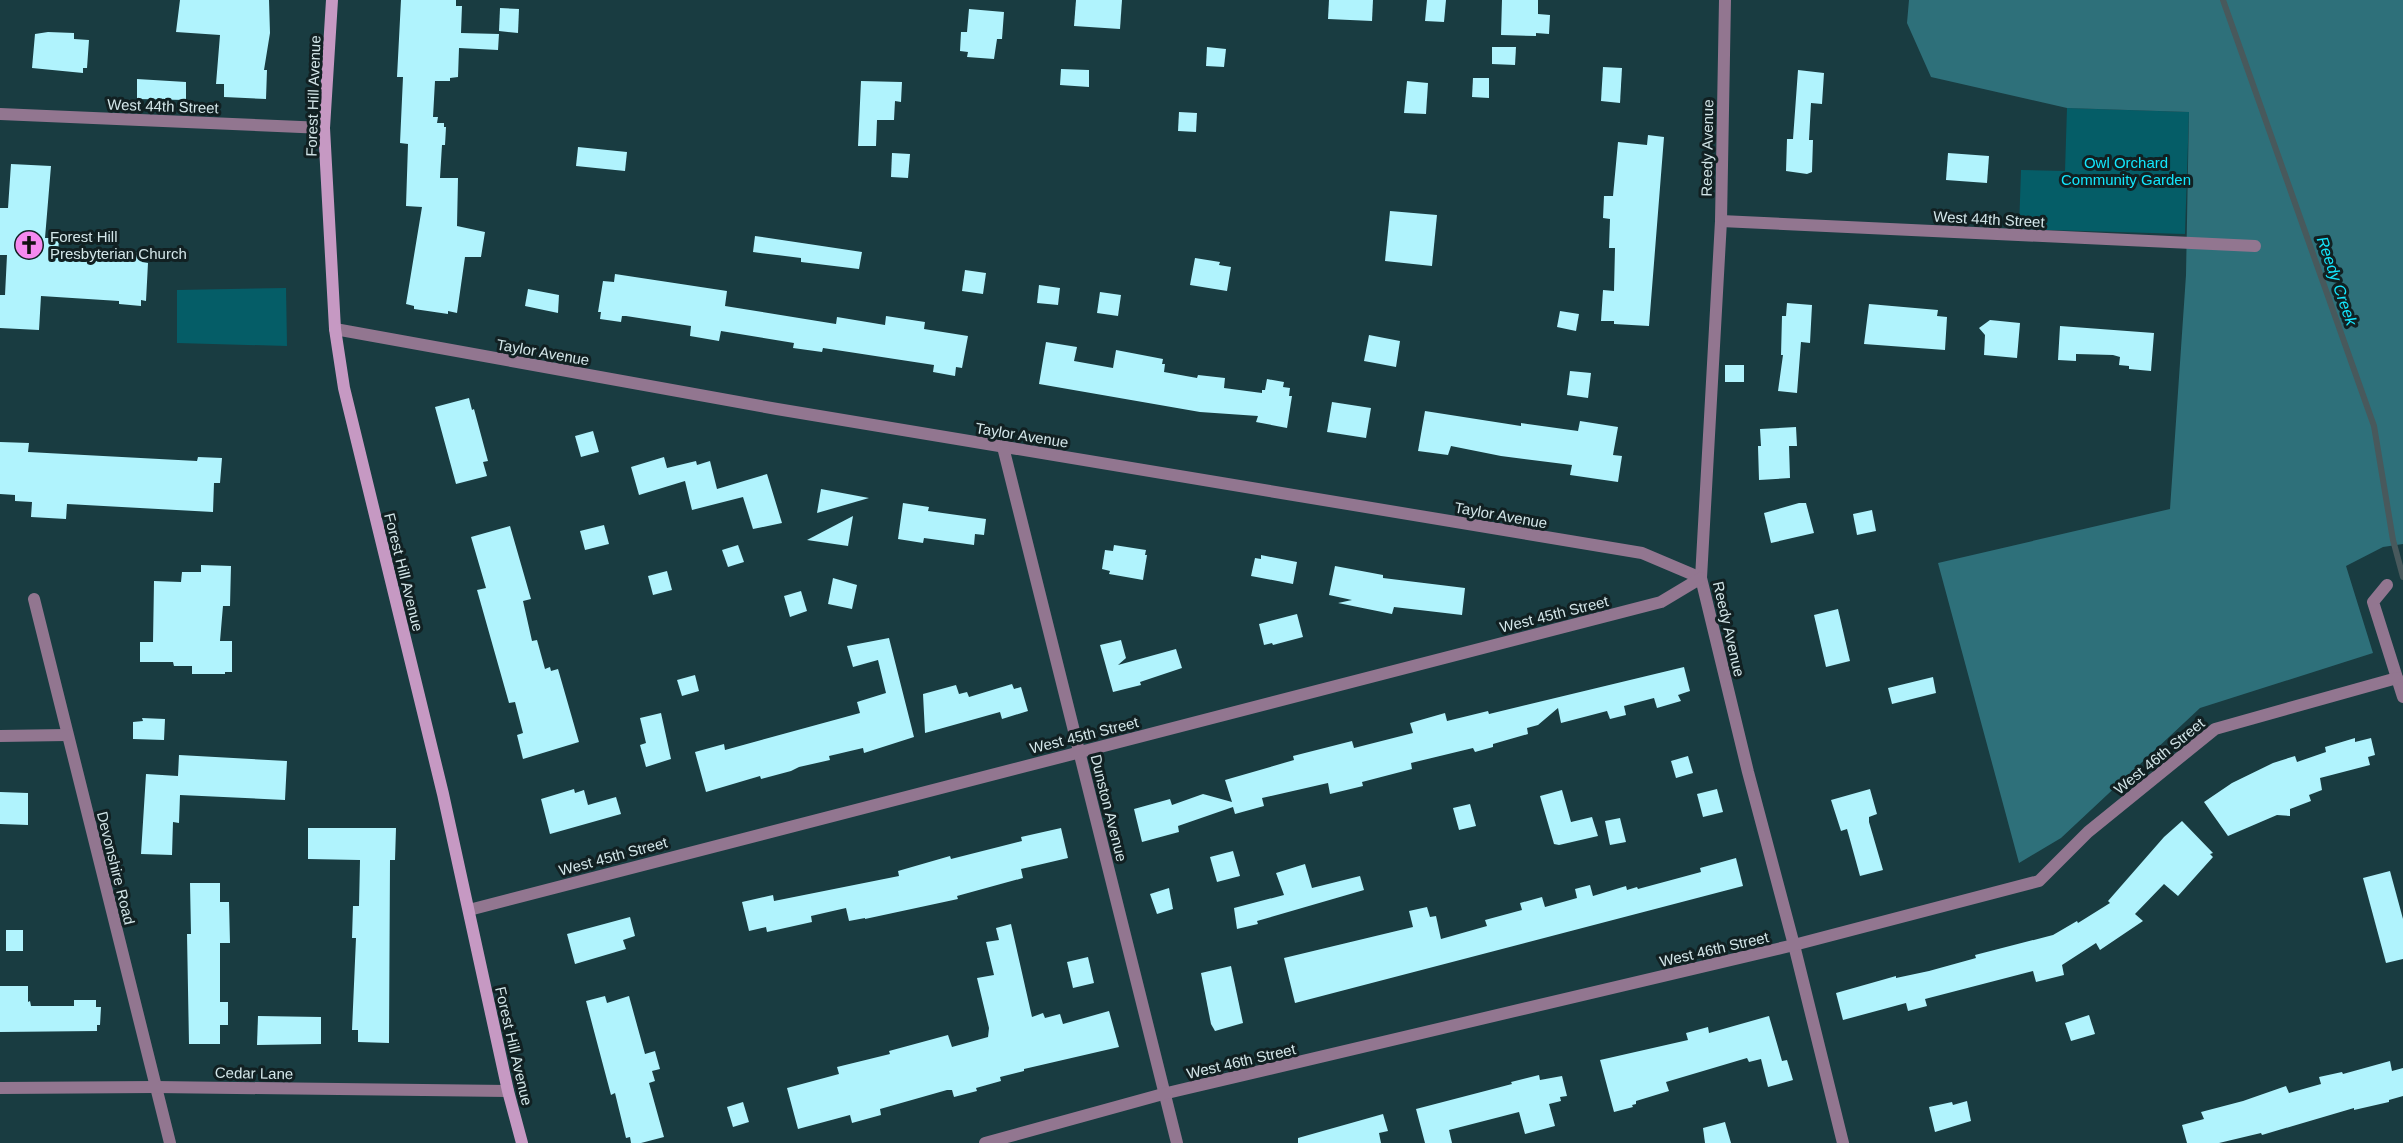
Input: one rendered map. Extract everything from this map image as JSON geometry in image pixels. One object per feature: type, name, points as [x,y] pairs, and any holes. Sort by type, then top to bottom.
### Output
[{"type":"main road","name":"Forest Hill Avenue","points":[[332,0],[324,128],[335,329],[344,388],[470,910],[508,1091],[522,1143]]},
{"type":"street","name":"Reedy Avenue","points":[[1725,0],[1720,221],[1701,578],[1843,1143]]},
{"type":"street","name":"West 44th Street","points":[[0,114],[324,128]]},
{"type":"street","name":"West 44th Street","points":[[1720,221],[2255,246]]},
{"type":"street","name":"Taylor Avenue","points":[[335,329],[777,409],[1642,554],[1701,578]]},
{"type":"street","name":"Dunston Avenue","points":[[1003,447],[1176,1143]]},
{"type":"street","name":"West 45th Street","points":[[470,910],[1661,602],[1701,578]]},
{"type":"street","points":[[2387,585],[2373,602],[2403,697]]},
{"type":"street","name":"Devonshire Road","points":[[34,599],[170,1143]]},
{"type":"street","name":"West 46th Street","points":[[985,1143],[1163,1094],[1794,945],[2039,881],[2088,832],[2215,729],[2397,678]]},
{"type":"street","points":[[0,736],[67,735]]},
{"type":"street","name":"Cedar Lane","points":[[0,1088],[155,1087],[508,1091]]},
{"type":"green space","name":"Owl Orchard Community Garden","points":[[2067,108],[2189,112],[2185,234],[2019,229],[2021,170],[2065,171]]},
{"type":"green space","points":[[286,288],[287,346],[177,343],[177,290]]},
{"type":"shaded area","points":[[1909,0],[2403,0],[2403,544],[2383,547],[2346,566],[2373,653],[2200,708],[2061,838],[2019,863],[1938,563],[2170,509],[2186,275],[2189,112],[2067,108],[1931,77],[1907,23]]},
{"type":"building","points":[[180,0],[269,0],[270,33],[264,70],[267,70],[266,99],[224,97],[224,84],[216,84],[220,35],[176,32]]},
{"type":"building","points":[[401,0],[456,0],[456,6],[462,6],[461,33],[499,34],[498,50],[459,48],[458,77],[450,78],[450,81],[435,81],[433,117],[438,117],[437,123],[444,123],[446,127],[445,145],[442,145],[440,178],[458,178],[457,226],[485,232],[481,257],[465,257],[457,313],[448,311],[448,314],[414,309],[414,306],[406,304],[422,207],[406,206],[408,144],[400,143],[403,77],[397,77]]},
{"type":"building","points":[[1076,0],[1122,0],[1120,29],[1074,26]]},
{"type":"building","points":[[1329,0],[1373,0],[1372,21],[1328,19]]},
{"type":"building","points":[[1427,0],[1446,0],[1444,22],[1425,21]]},
{"type":"building","points":[[1502,0],[1538,0],[1538,14],[1550,15],[1549,34],[1501,35]]},
{"type":"building","points":[[500,8],[519,9],[518,33],[499,31]]},
{"type":"building","points":[[969,9],[1004,12],[1002,39],[997,39],[994,59],[967,57],[968,52],[960,51],[961,32],[967,32]]},
{"type":"building","points":[[74,33],[74,39],[89,40],[87,68],[83,68],[83,73],[32,68],[35,34]]},
{"type":"building","points":[[1207,47],[1226,49],[1224,67],[1206,66]]},
{"type":"building","points":[[1492,47],[1516,47],[1515,65],[1492,64]]},
{"type":"building","points":[[1603,67],[1622,68],[1620,103],[1601,101]]},
{"type":"building","points":[[1061,69],[1089,70],[1089,87],[1060,85]]},
{"type":"building","points":[[1798,70],[1824,73],[1822,104],[1811,103],[1809,140],[1813,140],[1812,172],[1807,174],[1786,171],[1787,139],[1793,139]]},
{"type":"building","points":[[1473,78],[1489,78],[1489,98],[1472,97]]},
{"type":"building","points":[[137,79],[186,82],[186,100],[137,99]]},
{"type":"building","points":[[861,81],[902,82],[901,102],[895,101],[894,120],[877,120],[876,146],[858,146]]},
{"type":"building","points":[[1407,81],[1428,83],[1426,114],[1404,113]]},
{"type":"building","points":[[1179,112],[1197,113],[1196,132],[1178,131]]},
{"type":"building","points":[[1648,135],[1664,137],[1649,326],[1614,324],[1614,321],[1601,321],[1603,290],[1614,291],[1615,248],[1609,248],[1610,219],[1603,218],[1604,196],[1613,196],[1618,142],[1647,145]]},
{"type":"building","points":[[578,147],[627,152],[625,171],[576,166]]},
{"type":"building","points":[[892,153],[910,154],[908,178],[891,177]]},
{"type":"building","points":[[1948,153],[1989,156],[1987,183],[1946,180]]},
{"type":"building","name":"Forest Hill Presbyterian Church","points":[[11,164],[51,166],[45,238],[59,238],[58,255],[122,258],[123,252],[142,253],[142,262],[148,263],[146,301],[141,300],[141,306],[119,304],[119,301],[41,296],[39,330],[0,328],[0,295],[5,295],[7,255],[0,255],[0,208],[8,208]]},
{"type":"building","points":[[1390,211],[1437,215],[1432,266],[1385,261]]},
{"type":"building","points":[[755,236],[862,252],[859,269],[801,262],[801,258],[753,252]]},
{"type":"building","points":[[1195,258],[1220,262],[1219,265],[1231,267],[1227,291],[1190,285]]},
{"type":"building","points":[[965,270],[986,273],[983,294],[962,291]]},
{"type":"building","points":[[615,274],[727,291],[725,306],[836,324],[837,317],[885,325],[886,316],[925,322],[924,329],[968,336],[962,368],[956,367],[955,376],[933,372],[934,365],[823,348],[822,352],[793,348],[794,343],[721,331],[719,341],[690,336],[691,326],[626,316],[622,316],[621,322],[600,319],[601,312],[598,312],[603,281],[614,282]]},
{"type":"building","points":[[1039,285],[1060,288],[1058,305],[1037,303]]},
{"type":"building","points":[[528,289],[559,295],[558,313],[525,306]]},
{"type":"building","points":[[1100,292],[1121,295],[1118,316],[1097,313]]},
{"type":"building","points":[[1787,303],[1812,305],[1810,343],[1801,342],[1797,393],[1778,391],[1783,355],[1781,355],[1782,316],[1786,316]]},
{"type":"building","points":[[1869,304],[1938,310],[1937,316],[1947,317],[1945,350],[1864,344]]},
{"type":"building","points":[[1560,311],[1579,314],[1576,331],[1557,327]]},
{"type":"building","points":[[1990,320],[2020,323],[2017,358],[1984,355],[1985,335],[1979,328]]},
{"type":"building","points":[[2060,326],[2154,333],[2151,371],[2129,369],[2129,366],[2119,365],[2120,357],[2113,355],[2076,354],[2076,361],[2058,360]]},
{"type":"building","points":[[1369,335],[1400,341],[1396,367],[1364,361]]},
{"type":"building","points":[[1046,342],[1077,347],[1074,361],[1113,368],[1116,350],[1163,359],[1164,372],[1197,378],[1198,375],[1225,378],[1224,388],[1262,393],[1262,390],[1265,390],[1267,379],[1284,382],[1283,387],[1290,388],[1289,396],[1292,396],[1287,428],[1256,422],[1258,416],[1200,412],[1039,384]]},
{"type":"building","points":[[1725,365],[1744,365],[1744,382],[1725,382]]},
{"type":"building","points":[[1570,371],[1591,373],[1588,398],[1567,395]]},
{"type":"building","points":[[469,398],[488,461],[483,462],[487,476],[456,484],[435,407]]},
{"type":"building","points":[[1332,402],[1371,408],[1366,438],[1327,432]]},
{"type":"building","points":[[1425,411],[1521,426],[1521,423],[1578,431],[1580,421],[1618,427],[1613,455],[1622,456],[1618,482],[1570,475],[1572,465],[1501,456],[1451,446],[1448,455],[1418,451]]},
{"type":"building","points":[[1796,427],[1797,446],[1789,446],[1790,478],[1759,480],[1760,429]]},
{"type":"building","points":[[593,431],[599,452],[581,457],[575,436]]},
{"type":"building","points":[[0,442],[29,443],[28,452],[197,461],[198,457],[222,458],[220,483],[214,483],[213,512],[67,504],[66,519],[31,517],[32,502],[15,501],[15,495],[0,494]]},
{"type":"building","points":[[664,457],[667,468],[696,461],[697,465],[710,461],[717,489],[767,474],[782,523],[753,529],[743,497],[692,510],[685,481],[639,495],[631,467]]},
{"type":"building","points":[[821,489],[869,498],[817,513]]},
{"type":"building","points":[[903,503],[929,507],[928,511],[986,519],[984,535],[975,534],[974,545],[924,538],[923,543],[898,539]]},
{"type":"building","points":[[1806,503],[1814,533],[1771,543],[1764,513]]},
{"type":"building","points":[[1872,510],[1876,531],[1857,535],[1853,514]]},
{"type":"building","points":[[853,516],[848,546],[807,540]]},
{"type":"building","points":[[604,525],[609,544],[585,550],[580,531]]},
{"type":"building","points":[[510,526],[531,599],[523,601],[532,641],[537,640],[545,669],[550,667],[551,671],[558,669],[579,742],[523,759],[517,735],[523,733],[515,702],[509,703],[477,590],[486,588],[471,537]]},
{"type":"building","points":[[738,545],[744,562],[728,567],[722,550]]},
{"type":"building","points":[[1114,545],[1146,550],[1143,580],[1109,574],[1110,571],[1102,569],[1105,550],[1113,551]]},
{"type":"building","points":[[1261,555],[1297,562],[1293,584],[1251,576],[1255,558],[1261,559]]},
{"type":"building","points":[[201,565],[231,566],[230,606],[223,606],[220,641],[232,641],[232,672],[192,674],[192,666],[174,666],[173,662],[140,662],[140,642],[153,642],[154,581],[181,582],[182,572],[201,572]]},
{"type":"building","points":[[1335,566],[1383,575],[1383,578],[1465,588],[1462,615],[1394,607],[1392,614],[1338,603],[1352,600],[1329,595]]},
{"type":"building","points":[[667,571],[672,590],[653,595],[648,576]]},
{"type":"building","points":[[833,578],[857,585],[852,609],[828,604]]},
{"type":"building","points":[[801,591],[807,611],[790,617],[784,596]]},
{"type":"building","points":[[1838,609],[1850,661],[1826,667],[1814,615]]},
{"type":"building","points":[[1297,614],[1303,637],[1273,645],[1272,643],[1264,645],[1259,624]]},
{"type":"building","points":[[889,638],[914,737],[864,753],[863,748],[829,756],[830,760],[761,779],[760,776],[706,792],[695,752],[724,744],[725,750],[860,713],[857,702],[886,693],[878,660],[853,667],[847,646]]},
{"type":"building","points":[[1121,640],[1126,658],[1118,665],[1176,649],[1182,668],[1140,682],[1141,685],[1113,692],[1100,645]]},
{"type":"building","points":[[1684,667],[1690,691],[1678,695],[1681,701],[1657,708],[1654,698],[1624,706],[1626,715],[1610,719],[1607,711],[1561,723],[1558,708],[1538,725],[1527,728],[1528,734],[1493,744],[1493,747],[1475,752],[1473,748],[1411,763],[1412,769],[1362,782],[1363,786],[1330,794],[1328,783],[1262,798],[1264,806],[1235,814],[1233,807],[1178,826],[1179,832],[1142,842],[1134,809],[1170,799],[1172,805],[1203,794],[1232,802],[1225,780],[1294,760],[1293,756],[1352,741],[1354,748],[1413,733],[1410,723],[1445,713],[1447,721],[1488,711],[1489,714]]},
{"type":"building","points":[[695,675],[699,691],[682,696],[677,680]]},
{"type":"building","points":[[1933,677],[1936,693],[1892,704],[1888,688]]},
{"type":"building","points":[[1012,684],[1014,689],[1021,687],[1028,711],[1002,719],[1000,712],[925,733],[923,694],[956,685],[959,694],[967,692],[969,697]]},
{"type":"building","points":[[661,713],[671,759],[646,767],[640,745],[646,743],[640,718]]},
{"type":"building","points":[[142,718],[165,719],[164,740],[133,739],[133,722],[143,721]]},
{"type":"building","points":[[2355,738],[2355,742],[2371,738],[2375,755],[2368,757],[2370,765],[2320,778],[2322,790],[2309,795],[2311,801],[2290,809],[2290,816],[2277,815],[2228,836],[2204,802],[2232,783],[2273,763],[2295,756],[2297,762],[2326,752],[2325,747]]},
{"type":"building","points":[[179,755],[287,761],[285,800],[180,795],[179,823],[173,822],[172,855],[141,854],[146,774],[178,776]]},
{"type":"building","points":[[1688,756],[1693,773],[1676,778],[1671,761]]},
{"type":"building","points":[[574,789],[575,793],[584,790],[588,805],[616,797],[621,814],[550,834],[541,799]]},
{"type":"building","points":[[1717,789],[1723,812],[1703,817],[1697,794]]},
{"type":"building","points":[[1870,789],[1877,814],[1869,817],[1869,822],[1883,870],[1860,876],[1847,829],[1841,831],[1831,800]]},
{"type":"building","points":[[1562,790],[1571,822],[1592,817],[1598,836],[1559,845],[1554,844],[1540,796]]},
{"type":"building","points":[[0,792],[28,793],[28,825],[0,824]]},
{"type":"building","points":[[1470,804],[1476,826],[1459,830],[1453,808]]},
{"type":"building","points":[[1620,818],[1626,842],[1610,845],[1605,821]]},
{"type":"building","points":[[2182,821],[2213,853],[2210,854],[2213,857],[2178,896],[2164,884],[2135,914],[2143,921],[2100,950],[2096,943],[2062,965],[2064,975],[2036,982],[2033,971],[1925,999],[1927,1006],[1908,1011],[1906,1003],[1843,1020],[1836,993],[1896,976],[1896,978],[1929,971],[1976,958],[1975,955],[2053,935],[2077,921],[2078,923],[2110,903],[2108,901],[2164,837]]},
{"type":"building","points":[[308,828],[396,828],[395,860],[390,860],[389,1043],[358,1042],[358,1030],[352,1030],[356,938],[352,938],[353,906],[359,906],[360,860],[308,859]]},
{"type":"building","points":[[1061,828],[1068,858],[1021,869],[1023,878],[957,896],[958,899],[865,919],[849,921],[846,908],[811,916],[812,922],[767,932],[766,927],[749,931],[742,902],[773,895],[774,901],[899,876],[898,871],[950,856],[951,859],[1022,841],[1021,837]]},
{"type":"building","points":[[1233,851],[1240,876],[1217,882],[1210,857]]},
{"type":"building","points":[[1736,858],[1743,886],[1295,1003],[1284,958],[1413,927],[1409,911],[1427,907],[1430,917],[1436,916],[1441,939],[1487,926],[1485,920],[1522,910],[1520,903],[1542,897],[1545,907],[1577,898],[1575,889],[1590,885],[1593,896],[1626,886],[1627,890],[1637,887],[1638,889],[1701,872],[1700,868]]},
{"type":"building","points":[[1305,864],[1312,888],[1360,876],[1364,890],[1237,929],[1234,908],[1284,895],[1276,873]]},
{"type":"building","points":[[2390,871],[2403,919],[2403,959],[2386,963],[2363,878]]},
{"type":"building","points":[[190,883],[220,883],[220,902],[229,902],[230,943],[220,943],[220,1002],[228,1002],[228,1025],[220,1025],[220,1044],[189,1044],[187,934],[191,934]]},
{"type":"building","points":[[1169,888],[1173,909],[1157,914],[1150,894]]},
{"type":"building","points":[[630,917],[635,936],[623,940],[626,949],[575,964],[567,934]]},
{"type":"building","points":[[1011,924],[1032,1017],[1043,1013],[1045,1018],[1060,1014],[1063,1024],[1109,1011],[1119,1047],[1024,1069],[1024,1071],[1000,1077],[1001,1081],[976,1088],[977,1091],[954,1097],[952,1090],[947,1090],[880,1109],[881,1115],[852,1123],[850,1115],[798,1129],[787,1088],[839,1074],[837,1067],[890,1054],[889,1051],[948,1035],[952,1047],[988,1037],[989,1028],[977,978],[994,975],[986,942],[999,940],[996,928]]},
{"type":"building","points":[[6,930],[23,930],[23,951],[6,951]]},
{"type":"building","points":[[1088,957],[1094,983],[1073,988],[1067,962]]},
{"type":"building","points":[[1231,966],[1243,1023],[1215,1031],[1211,1024],[1201,973]]},
{"type":"building","points":[[0,986],[28,986],[28,1002],[30,1001],[31,1006],[74,1006],[74,1000],[96,1000],[96,1007],[101,1007],[100,1025],[97,1025],[97,1031],[0,1032]]},
{"type":"building","points":[[605,996],[607,1003],[629,996],[645,1054],[655,1051],[660,1069],[652,1071],[655,1081],[649,1083],[664,1137],[641,1143],[631,1143],[630,1137],[626,1138],[615,1093],[611,1095],[586,1001]]},
{"type":"building","points":[[2089,1015],[2095,1034],[2071,1041],[2065,1023]]},
{"type":"building","points":[[258,1016],[321,1017],[321,1044],[257,1045]]},
{"type":"building","points":[[1769,1016],[1782,1061],[1787,1060],[1793,1080],[1768,1087],[1761,1059],[1749,1062],[1747,1058],[1666,1082],[1669,1091],[1636,1101],[1633,1107],[1614,1112],[1600,1060],[1688,1040],[1686,1033],[1708,1027],[1709,1033]]},
{"type":"building","points":[[2390,1061],[2392,1071],[2403,1068],[2403,1096],[2389,1100],[2389,1102],[2354,1110],[2354,1108],[2262,1135],[2261,1133],[2219,1143],[2187,1143],[2182,1125],[2204,1119],[2201,1112],[2286,1086],[2289,1093],[2321,1084],[2319,1077],[2342,1072],[2343,1074]]},
{"type":"building","points":[[1539,1075],[1540,1080],[1562,1076],[1567,1096],[1560,1097],[1561,1101],[1549,1104],[1555,1126],[1525,1134],[1519,1112],[1449,1130],[1452,1143],[1425,1143],[1416,1109]]},
{"type":"building","points":[[1967,1101],[1971,1121],[1935,1132],[1929,1107]]},
{"type":"building","points":[[743,1102],[749,1122],[733,1127],[727,1107]]},
{"type":"building","points":[[1383,1114],[1388,1131],[1379,1133],[1381,1143],[1298,1143],[1298,1138]]},
{"type":"building","points":[[1725,1122],[1731,1143],[1705,1143],[1703,1128]]},
{"type":"waterway","name":"Reedy Creek","points":[[2223,0],[2374,426],[2393,540],[2403,577]]},
{"type":"place","name":"Forest Hill Presbyterian Church","points":[[29,245]]}]
